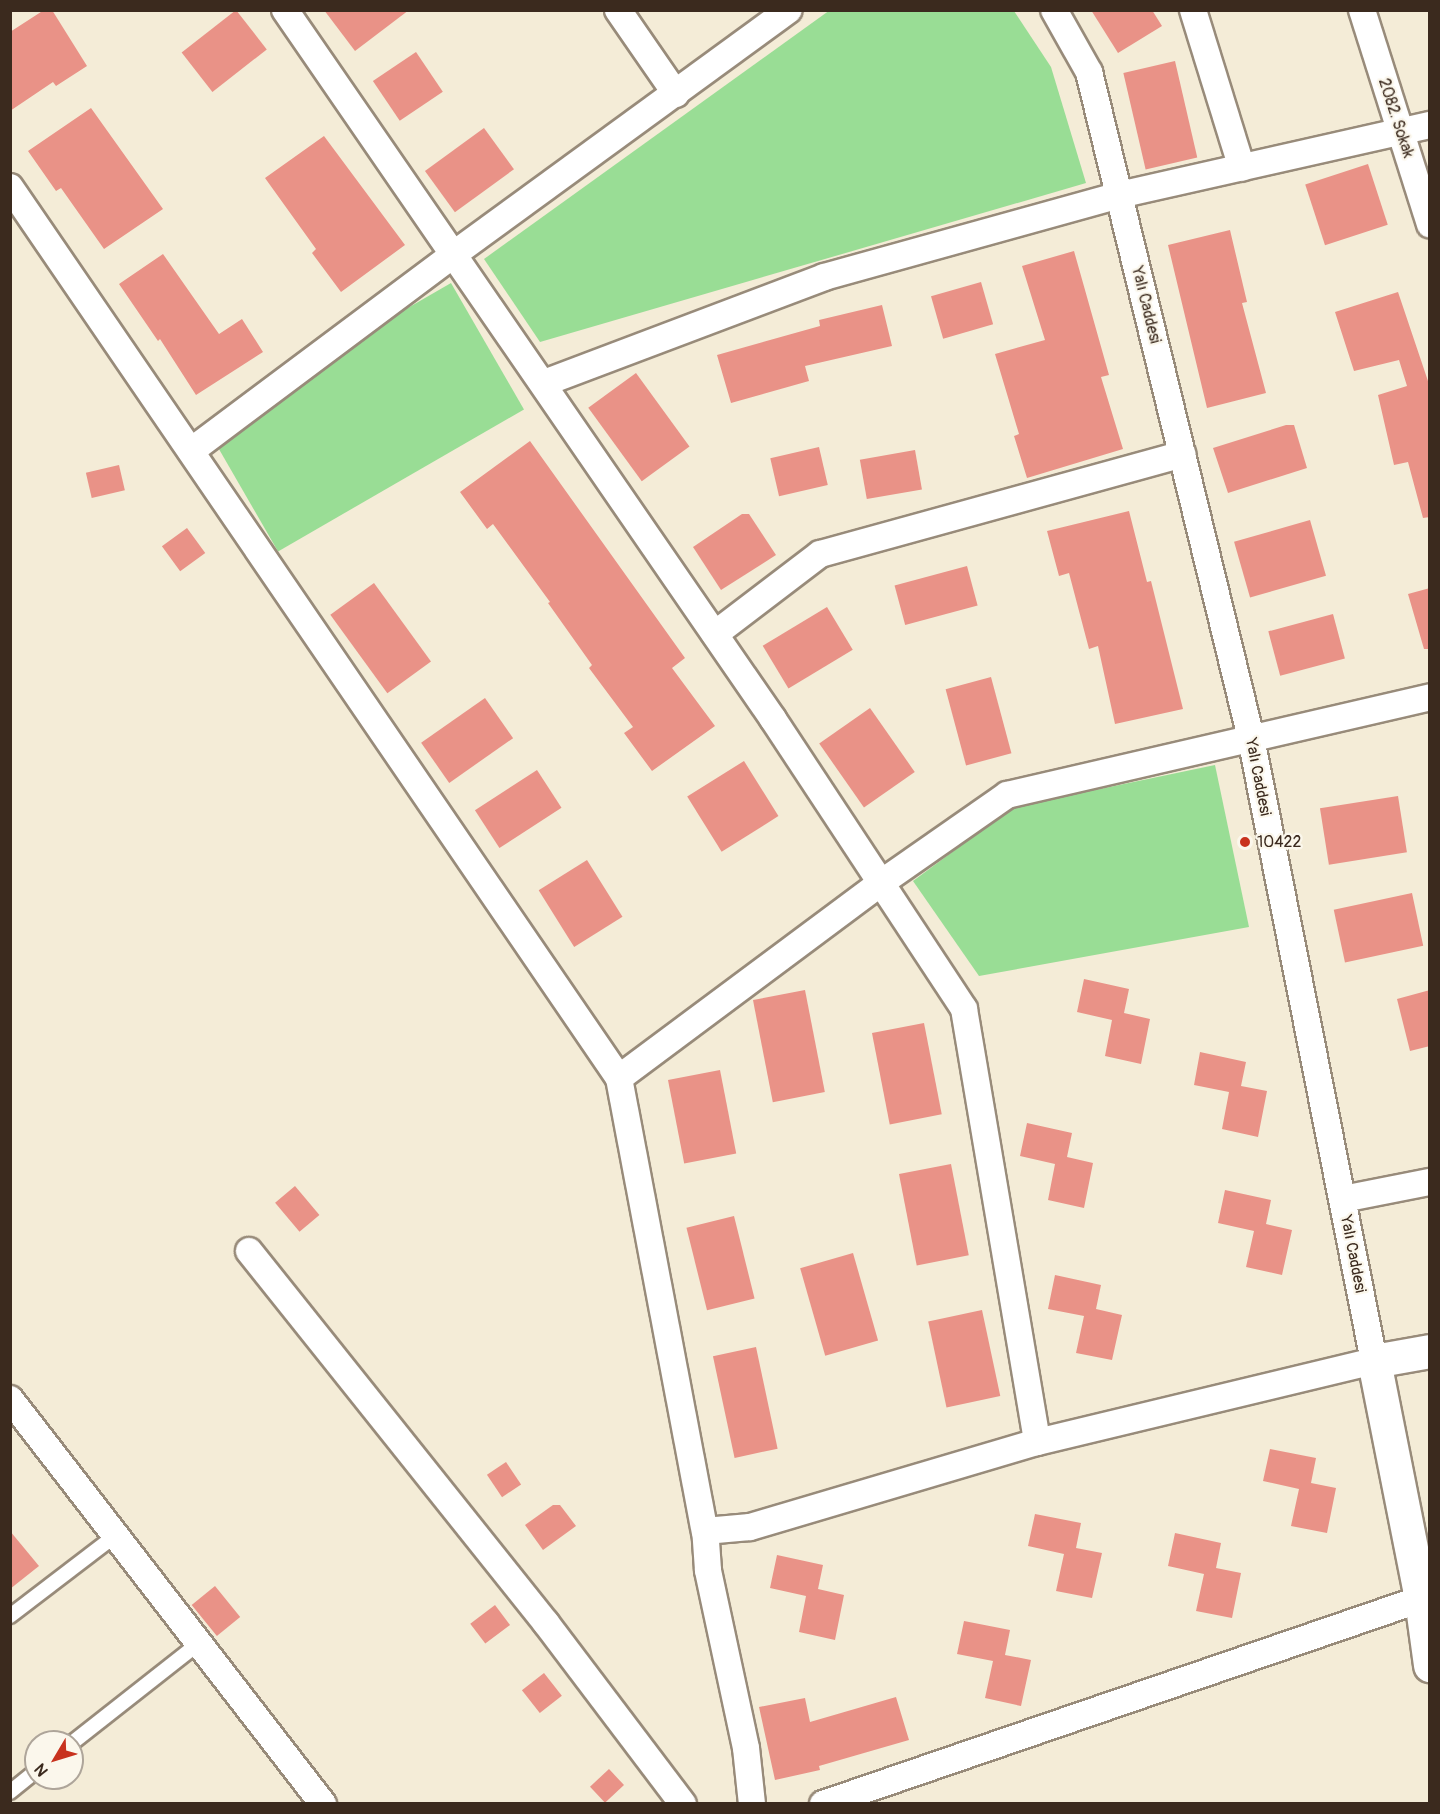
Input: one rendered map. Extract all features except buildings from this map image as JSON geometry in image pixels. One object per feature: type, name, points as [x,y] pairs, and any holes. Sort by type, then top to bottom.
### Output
[{"type":"street","points":[[285,10],[715,634],[964,1009],[1037,1442]]},
{"type":"street","points":[[618,10],[676,94]]},
{"type":"street","points":[[191,451],[454,254],[789,10]]},
{"type":"street","name":"Yalı Caddesi","points":[[1054,10],[1089,72],[1251,738],[1374,1361],[1421,1548],[1421,1599],[1430,1665]]},
{"type":"street","points":[[1194,10],[1242,168]]},
{"type":"street","name":"2082. Sokak","points":[[1362,10],[1430,225]]},
{"type":"street","points":[[544,383],[824,278],[1119,195],[1430,125]]},
{"type":"street","points":[[10,187],[619,1078],[705,1531],[708,1570],[746,1748],[752,1803]]},
{"type":"street","points":[[715,634],[820,554],[1182,454]]},
{"type":"street","points":[[619,1078],[881,883],[1007,795],[1430,697]]},
{"type":"street","points":[[1343,1199],[1430,1182]]},
{"type":"street","points":[[249,1251],[546,1623],[683,1803]]},
{"type":"street","points":[[705,1531],[750,1527],[1037,1442],[1374,1361],[1430,1351]]},
{"type":"street","points":[[10,1399],[323,1803]]},
{"type":"street","points":[[823,1803],[1421,1599]]},
{"type":"lane","points":[[10,1616],[116,1535]]},
{"type":"lane","points":[[84,1734],[199,1643]]},
{"type":"lane","points":[[10,1792],[24,1781]]},
{"type":"green space","points":[[830,10],[1014,11],[1051,67],[1086,183],[540,342],[484,259]]},
{"type":"green space","points":[[451,283],[524,409],[278,551],[205,425]]},
{"type":"green space","points":[[1215,765],[1249,927],[979,976],[913,881],[1013,807]]},
{"type":"place","name":"10422","points":[[1245,842]]}]
